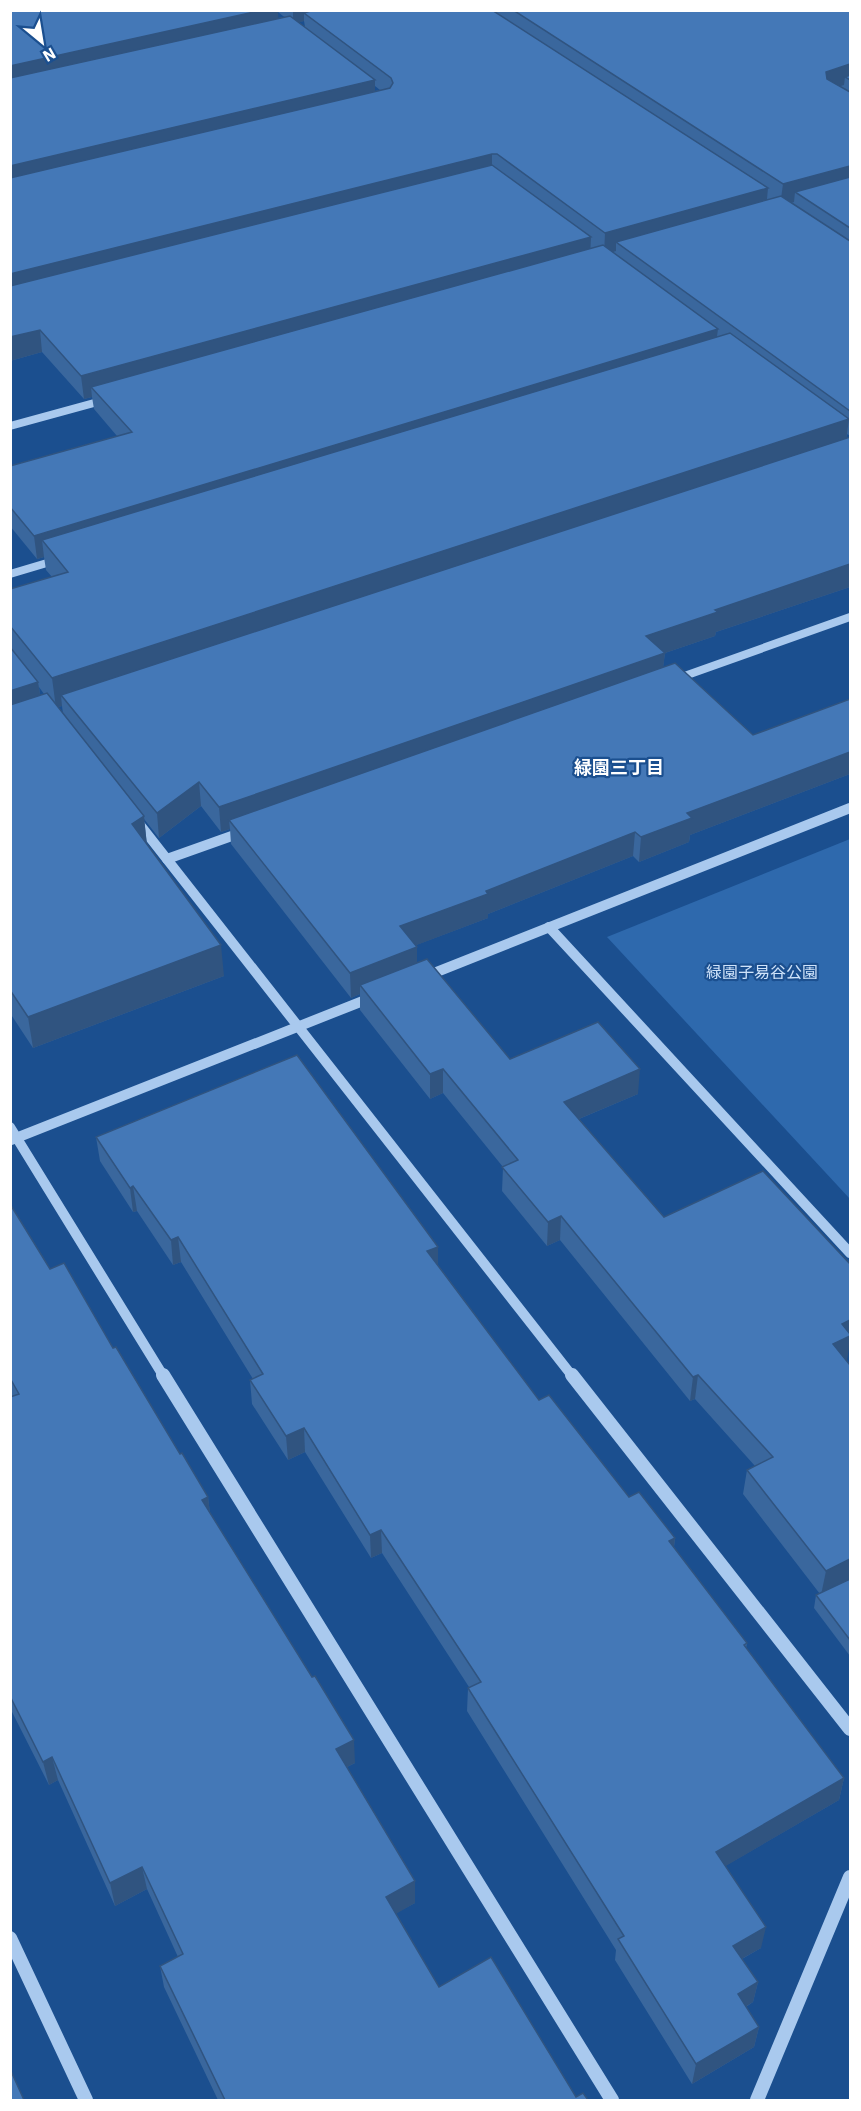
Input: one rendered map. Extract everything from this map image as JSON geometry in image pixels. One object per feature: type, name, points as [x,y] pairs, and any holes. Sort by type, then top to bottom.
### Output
[{"type":"street","points":[[10,426],[113,398]]},
{"type":"street","points":[[10,574],[68,556]]},
{"type":"street","points":[[671,680],[850,617]]},
{"type":"street","points":[[418,979],[850,808]]},
{"type":"street","points":[[132,814],[850,1729]]},
{"type":"street","points":[[167,859],[256,827]]},
{"type":"street","points":[[549,927],[850,1253]]},
{"type":"street","points":[[385,992],[13,1135],[612,2100]]},
{"type":"street","points":[[757,2100],[850,1877]]},
{"type":"street","points":[[10,1938],[86,2100]]},
{"type":"green space","name":"緑園子易谷公園","points":[[850,839],[850,1199],[607,937]]},
{"type":"building","points":[[10,10],[263,10],[10,66]]},
{"type":"building","points":[[314,10],[492,10],[768,188],[605,233],[497,154],[492,154],[10,274],[10,178],[390,88],[393,83],[391,78],[304,13]]},
{"type":"building","points":[[513,10],[850,10],[850,64],[826,72],[827,79],[850,92],[850,166],[783,184]]},
{"type":"building","points":[[290,16],[375,80],[10,166],[10,78]]},
{"type":"building","points":[[492,165],[591,237],[81,376],[40,330],[10,337],[10,286]]},
{"type":"building","points":[[850,177],[850,228],[795,192]]},
{"type":"building","points":[[781,196],[850,241],[850,411],[616,242]]},
{"type":"building","points":[[603,245],[718,329],[34,536],[10,507],[10,466],[132,432],[91,387]]},
{"type":"building","points":[[730,333],[849,419],[52,678],[10,626],[10,589],[68,572],[42,540]]},
{"type":"building","points":[[850,437],[850,564],[646,636],[665,653],[219,807],[199,782],[157,813],[61,695]]},
{"type":"building","points":[[10,647],[38,682],[10,691]]},
{"type":"building","points":[[675,663],[753,735],[850,699],[850,752],[687,813],[692,818],[641,837],[635,832],[486,891],[488,894],[400,926],[417,947],[350,973],[229,820]]},
{"type":"building","points":[[47,693],[144,816],[132,824],[221,945],[28,1017],[10,990],[10,705]]},
{"type":"building","points":[[427,959],[510,1059],[598,1022],[640,1069],[564,1102],[664,1217],[763,1171],[850,1264],[850,1320],[842,1324],[850,1336],[833,1344],[850,1365],[850,1559],[826,1571],[747,1470],[773,1457],[698,1375],[693,1377],[561,1216],[548,1222],[502,1167],[518,1160],[443,1069],[430,1074],[360,985]]},
{"type":"building","points":[[297,1055],[438,1247],[427,1251],[539,1400],[549,1395],[629,1497],[639,1492],[675,1538],[669,1541],[747,1643],[744,1645],[844,1778],[716,1852],[766,1927],[733,1946],[758,1982],[738,1994],[759,2027],[696,2064],[618,1939],[624,1936],[468,1688],[481,1682],[381,1530],[370,1535],[304,1428],[286,1436],[250,1380],[263,1374],[178,1237],[171,1240],[133,1186],[130,1188],[96,1137]]},
{"type":"building","points":[[10,1204],[50,1269],[64,1263],[113,1348],[116,1347],[208,1497],[202,1500],[354,1740],[336,1749],[415,1881],[386,1897],[439,1987],[491,1957],[576,2097],[583,2093],[588,2100],[225,2100],[160,1966],[183,1954],[142,1867],[110,1883],[52,1757],[43,1762],[10,1696],[10,1397],[19,1394],[10,1378]]},
{"type":"building","points":[[850,1579],[850,1640],[816,1595]]},
{"type":"building","points":[[10,2069],[24,2100],[10,2100]]},
{"type":"district","name":"緑園三丁目","points":[[619,768]]}]
